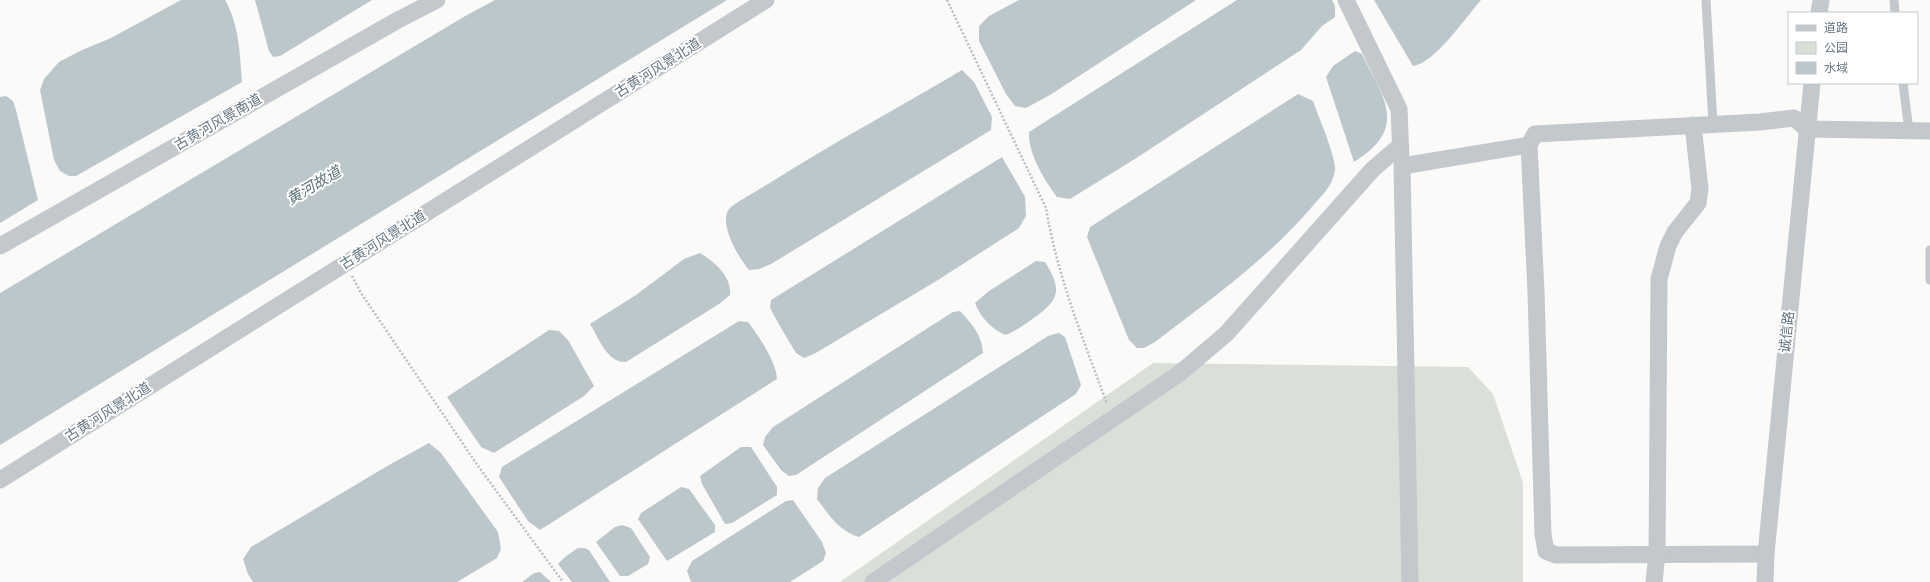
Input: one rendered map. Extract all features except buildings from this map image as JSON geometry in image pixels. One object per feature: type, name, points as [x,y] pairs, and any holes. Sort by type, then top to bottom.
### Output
[{"type":"street","name":"古黄河风景南道","points":[[0,246],[398,20],[437,0]]},
{"type":"street","name":"古黄河风景北道","points":[[0,480],[766,0]]},
{"type":"street","points":[[1346,0],[1399,109],[1402,166],[1410,582]]},
{"type":"street","points":[[1819,12],[1821,0]]},
{"type":"street","name":"诚信路","points":[[1765,582],[1766,554],[1812,84]]},
{"type":"street","points":[[1766,554],[1556,554],[1546,551],[1543,534],[1536,292],[1529,145],[1535,134],[1794,118],[1807,130],[1930,131]]},
{"type":"street","points":[[1654,582],[1656,554],[1659,279],[1668,246],[1675,232],[1698,203],[1700,188],[1693,125]]},
{"type":"street","points":[[1402,166],[1529,145]]},
{"type":"street","points":[[873,582],[1180,373],[1226,334],[1373,169],[1400,146]]},
{"type":"lane","points":[[1706,0],[1713,124]]},
{"type":"lane","points":[[1894,0],[1895,12]]},
{"type":"lane","points":[[1903,84],[1909,131]]},
{"type":"lane","points":[[1930,250],[1930,280]]},
{"type":"path","points":[[947,0],[1046,208],[1050,234],[1069,301],[1112,419]]},
{"type":"path","points":[[345,264],[361,293],[478,466],[563,582]]},
{"type":"green space","points":[[1153,363],[1468,367],[1493,394],[1523,483],[1523,582],[840,582]]},
{"type":"water","points":[[181,0],[225,0],[230,9],[236,29],[242,82],[76,176],[69,176],[60,171],[54,160],[40,90],[44,79],[59,62],[82,50],[111,38]]},
{"type":"water","points":[[255,0],[372,0],[280,56],[273,57],[269,51]]},
{"type":"water","name":"黄河故道","points":[[495,0],[727,0],[0,445],[0,293],[467,15]]},
{"type":"water","points":[[1019,0],[1196,0],[1050,95],[1026,108],[1015,106],[1006,94],[979,41],[979,26],[989,16]]},
{"type":"water","points":[[1237,0],[1332,0],[1335,6],[1335,17],[1322,26],[1301,50],[1138,157],[1070,199],[1057,197],[1042,174],[1034,157],[1029,140],[1029,132]]},
{"type":"water","points":[[1374,0],[1481,0],[1440,49],[1421,63],[1413,66]]},
{"type":"water","points":[[1355,51],[1362,54],[1378,85],[1384,99],[1387,112],[1387,125],[1382,137],[1371,149],[1354,162],[1326,77],[1333,66]]},
{"type":"water","points":[[962,70],[974,82],[992,117],[991,130],[771,264],[759,269],[749,270],[735,249],[728,232],[726,215],[732,206]]},
{"type":"water","points":[[1298,94],[1313,101],[1330,146],[1335,164],[1335,170],[1329,186],[1294,227],[1237,279],[1155,342],[1144,348],[1137,348],[1129,340],[1087,237],[1090,227]]},
{"type":"water","points":[[6,96],[13,101],[16,110],[38,200],[0,223],[0,97]]},
{"type":"water","points":[[1002,157],[1025,197],[1026,216],[1019,228],[938,280],[814,354],[804,358],[796,353],[770,308],[771,300]]},
{"type":"water","points":[[700,253],[717,265],[725,276],[730,288],[730,295],[719,304],[626,362],[619,361],[609,354],[604,349],[590,324],[636,295],[684,259]]},
{"type":"water","points":[[1036,261],[1045,262],[1051,272],[1055,281],[1055,295],[1047,307],[1040,313],[1018,329],[1005,335],[987,322],[975,303],[989,291]]},
{"type":"water","points":[[960,311],[978,335],[981,341],[983,353],[796,475],[789,476],[781,470],[763,445],[765,437],[773,427],[953,312]]},
{"type":"water","points":[[739,321],[748,322],[757,334],[774,365],[777,379],[540,530],[528,521],[499,477],[502,467]]},
{"type":"water","points":[[549,330],[559,331],[568,340],[594,386],[584,396],[494,453],[481,447],[447,397]]},
{"type":"water","points":[[1059,333],[1065,337],[1081,385],[1076,394],[859,537],[840,527],[817,499],[818,488],[825,478],[1048,336]]},
{"type":"water","points":[[429,443],[441,453],[498,532],[501,549],[497,558],[457,582],[253,582],[248,574],[243,559],[251,547]]},
{"type":"water","points":[[741,447],[751,447],[777,487],[777,495],[732,523],[725,524],[702,484],[700,476]]},
{"type":"water","points":[[681,487],[689,489],[715,525],[715,532],[667,561],[638,519],[641,513]]},
{"type":"water","points":[[793,500],[822,542],[826,553],[823,561],[790,582],[691,582],[687,571],[692,561],[786,501]]},
{"type":"water","points":[[622,525],[631,528],[650,557],[648,564],[628,576],[620,576],[596,542],[615,527]]},
{"type":"water","points":[[578,548],[589,550],[610,582],[572,582],[558,564]]},
{"type":"water","points":[[540,572],[551,582],[522,582],[534,573]]}]
